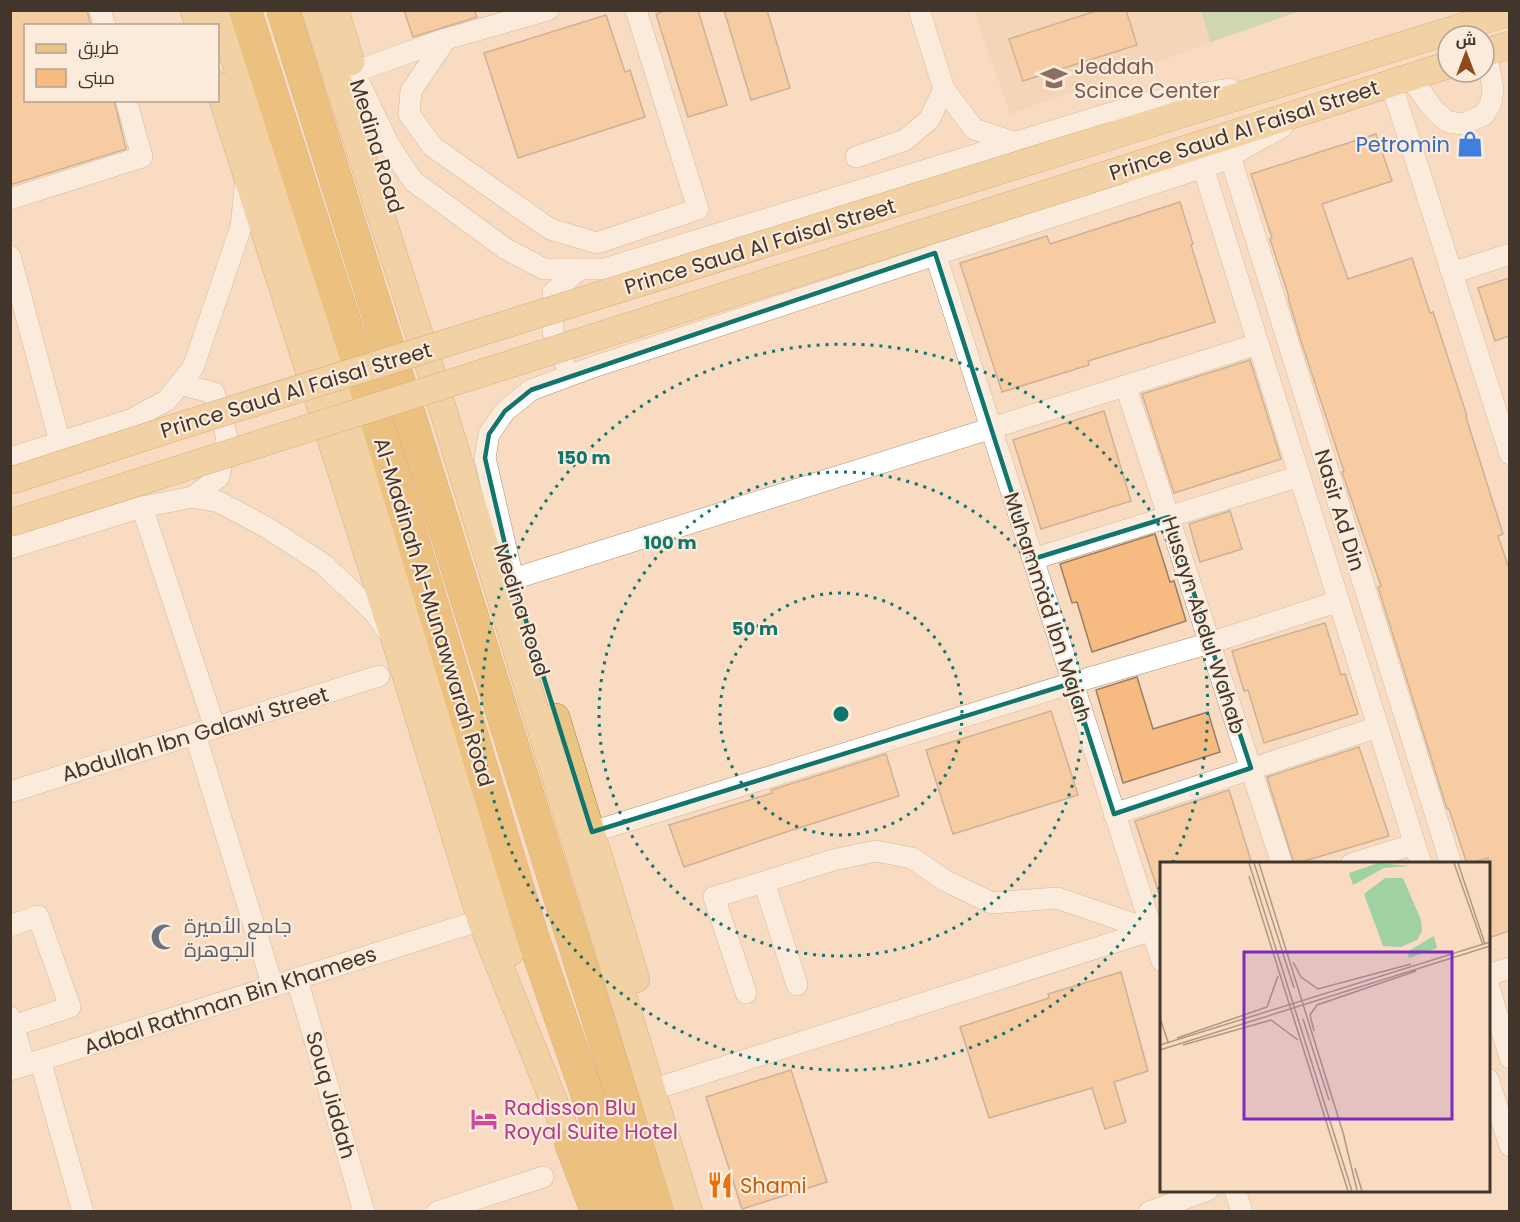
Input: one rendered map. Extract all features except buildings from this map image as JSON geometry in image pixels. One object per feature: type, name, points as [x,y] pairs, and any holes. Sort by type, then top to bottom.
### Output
[{"type":"highway","name":"Al-Madinah Al-Munawwarah Road","points":[[245,10],[381,437],[532,935],[628,1212]]},
{"type":"highway","name":"Al-Madinah Al-Munawwarah Road","points":[[283,10],[658,1212]]},
{"type":"highway","points":[[571,1144],[597,1212]]},
{"type":"main road","points":[[219,10],[348,416],[592,1212]]},
{"type":"main road","points":[[315,10],[436,387],[689,1212]]},
{"type":"main road","name":"Medina Road","points":[[335,10],[457,409],[592,832],[667,1085],[699,1212]]},
{"type":"main road","name":"Prince Saud Al Faisal Street","points":[[10,481],[1509,12]]},
{"type":"main road","name":"Prince Saud Al Faisal Street","points":[[10,523],[1436,69]]},
{"type":"main road","points":[[219,88],[396,643],[481,920],[571,1144]]},
{"type":"street","points":[[548,10],[480,20],[446,39],[354,72],[389,145],[412,181],[506,249],[544,269],[604,269],[1144,104],[1296,78]]},
{"type":"street","points":[[446,39],[411,91],[409,114],[433,147],[550,229],[597,243],[698,209],[636,10]]},
{"type":"street","points":[[919,10],[944,89],[974,129],[1016,143]]},
{"type":"street","points":[[1400,80],[1448,122],[1463,124],[1484,115],[1491,104],[1493,84]]},
{"type":"street","points":[[1400,80],[1452,273],[1509,454]]},
{"type":"street","points":[[856,157],[905,140],[929,120],[944,89]]},
{"type":"street","points":[[10,199],[142,156],[127,102]]},
{"type":"street","points":[[1258,344],[513,579],[485,458],[489,434],[505,411],[531,390],[593,366],[1203,167],[1230,156],[1316,107]]},
{"type":"street","name":"Nasir Ad Din","points":[[1230,156],[1450,862]]},
{"type":"street","name":"Nasir Ad Din","points":[[1203,167],[1418,854]]},
{"type":"street","points":[[10,458],[130,420],[165,401],[180,384],[193,368],[242,227],[246,175]]},
{"type":"street","name":"Muhammad Ibn Majah","points":[[935,253],[1114,814],[1156,928],[1160,954]]},
{"type":"street","points":[[1452,273],[1509,254]]},
{"type":"street","points":[[10,256],[60,442]]},
{"type":"street","points":[[579,269],[553,293],[553,332],[565,364],[593,366]]},
{"type":"street","points":[[180,384],[214,393],[227,437],[219,477],[193,497]]},
{"type":"street","name":"Husayn Abdul Wahab","points":[[1126,387],[1281,862]]},
{"type":"street","points":[[1033,559],[1300,476]]},
{"type":"street","points":[[10,548],[142,507],[193,497],[219,502],[266,527],[323,564],[374,612],[396,643]]},
{"type":"street","points":[[142,507],[205,731],[273,987]]},
{"type":"street","points":[[592,832],[1072,683],[1210,644],[1339,601]]},
{"type":"street","name":"Abdullah Ibn Galawi Street","points":[[10,792],[379,676]]},
{"type":"street","points":[[1114,814],[1378,726]]},
{"type":"street","points":[[746,993],[714,897],[833,860],[876,851],[912,858],[946,880],[992,903],[1057,898],[1156,928]]},
{"type":"street","points":[[1364,862],[1418,854]]},
{"type":"street","points":[[764,882],[797,985]]},
{"type":"street","points":[[10,926],[39,916],[70,1007],[12,1021],[26,1065],[83,1212]]},
{"type":"street","name":"Adbal Rathman Bin Khamees","points":[[26,1065],[481,920]]},
{"type":"street","points":[[667,1085],[1156,928]]},
{"type":"street","points":[[1490,974],[1509,968]]},
{"type":"street","name":"Souq Jiddah","points":[[297,979],[364,1212]]},
{"type":"street","points":[[1490,991],[1509,1058]]},
{"type":"street","points":[[1490,1092],[1509,1146]]},
{"type":"street","points":[[436,1212],[487,1204],[543,1177]]},
{"type":"street","points":[[1149,1212],[1205,1192]]},
{"type":"street","points":[[1235,1192],[1242,1212]]},
{"type":"highlighted area","points":[[935,253],[1033,559],[1169,517],[1251,768],[1114,814],[1072,683],[592,832],[513,579],[485,458],[489,434],[505,411],[531,390]]},
{"type":"shaded area","name":"Jeddah Scince Center","points":[[974,10],[1300,11],[1010,114]]},
{"type":"green space","points":[[1201,10],[1300,10],[1300,11],[1210,42]]},
{"type":"place","name":"Jeddah Scince Center","points":[[1054,78]]},
{"type":"place","name":"Petromin","points":[[1470,144]]},
{"type":"place","name":"جامع الأميرة الجوهرة","points":[[164,937]]},
{"type":"place","name":"Radisson Blu Royal Suite Hotel","points":[[484,1119]]},
{"type":"place","name":"Shami","points":[[720,1185]]}]
